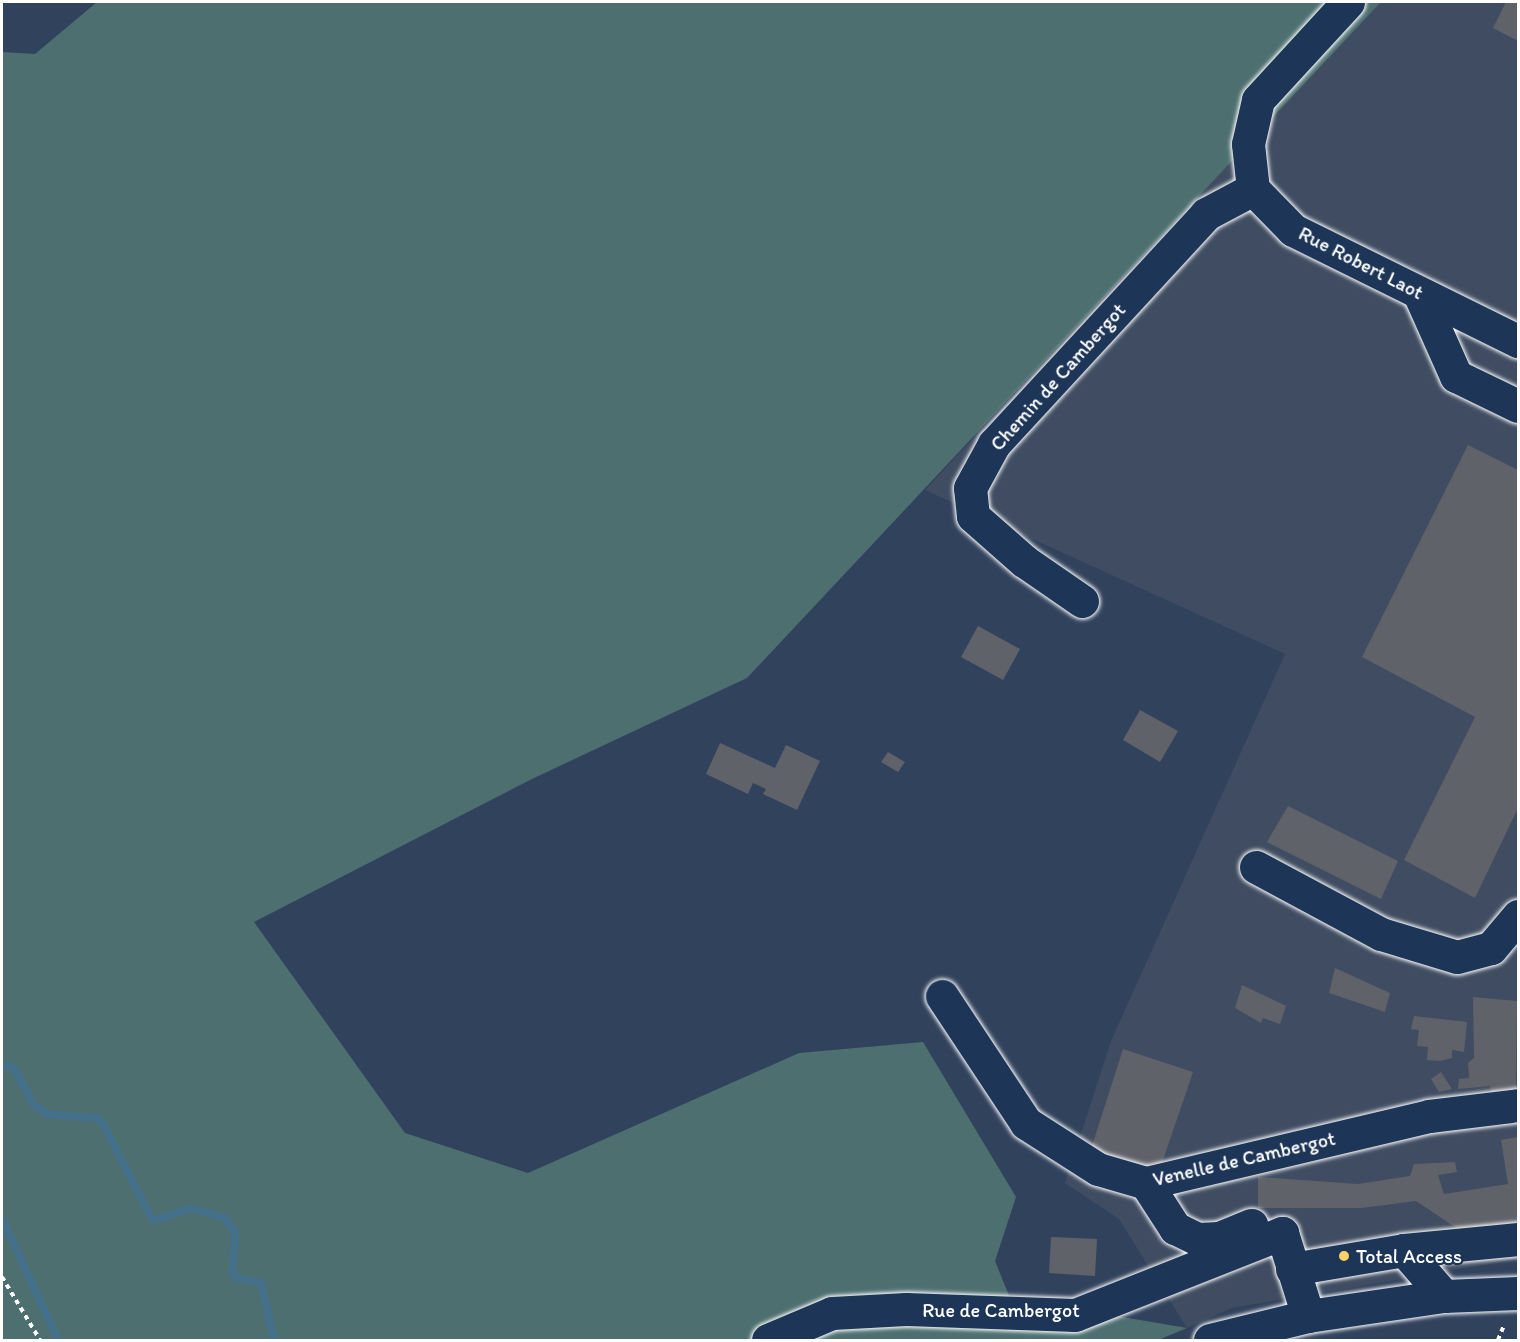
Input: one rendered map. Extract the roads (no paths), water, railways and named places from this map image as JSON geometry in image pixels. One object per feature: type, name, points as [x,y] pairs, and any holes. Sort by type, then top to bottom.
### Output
[{"type":"street","points":[[1253,189],[1248,144],[1258,100],[1348,2]]},
{"type":"street","name":"Rue Robert Laot","points":[[1253,189],[1293,230],[1518,341]]},
{"type":"street","name":"Chemin de Cambergot","points":[[1082,601],[1024,561],[973,516],[970,488],[994,444],[1206,214],[1253,189]]},
{"type":"street","points":[[1419,293],[1456,376],[1518,406]]},
{"type":"street","points":[[1256,867],[1381,934],[1456,957],[1491,948],[1518,916]]},
{"type":"street","name":"Venelle de Cambergot","points":[[942,996],[1026,1123],[1098,1169],[1146,1183],[1429,1116],[1518,1105]]},
{"type":"street","points":[[1146,1183],[1175,1228],[1198,1239],[1219,1238],[1265,1220],[1279,1224],[1308,1316]]},
{"type":"street","name":"Rue de Cambergot","points":[[768,1341],[832,1313],[906,1310],[1075,1315],[1282,1233]]},
{"type":"street","points":[[1292,1269],[1404,1250],[1518,1239]]},
{"type":"street","points":[[1404,1250],[1444,1296]]},
{"type":"street","points":[[1210,1341],[1308,1316],[1444,1296],[1514,1307]]},
{"type":"waterway","points":[[2,1064],[14,1068],[34,1105],[47,1114],[97,1118],[104,1125],[153,1221],[190,1208],[225,1218],[235,1232],[232,1271],[236,1278],[261,1283],[274,1340]]},
{"type":"waterway","points":[[2,1218],[58,1340]]},
{"type":"place","name":"Total Access","points":[[1344,1256]]}]
